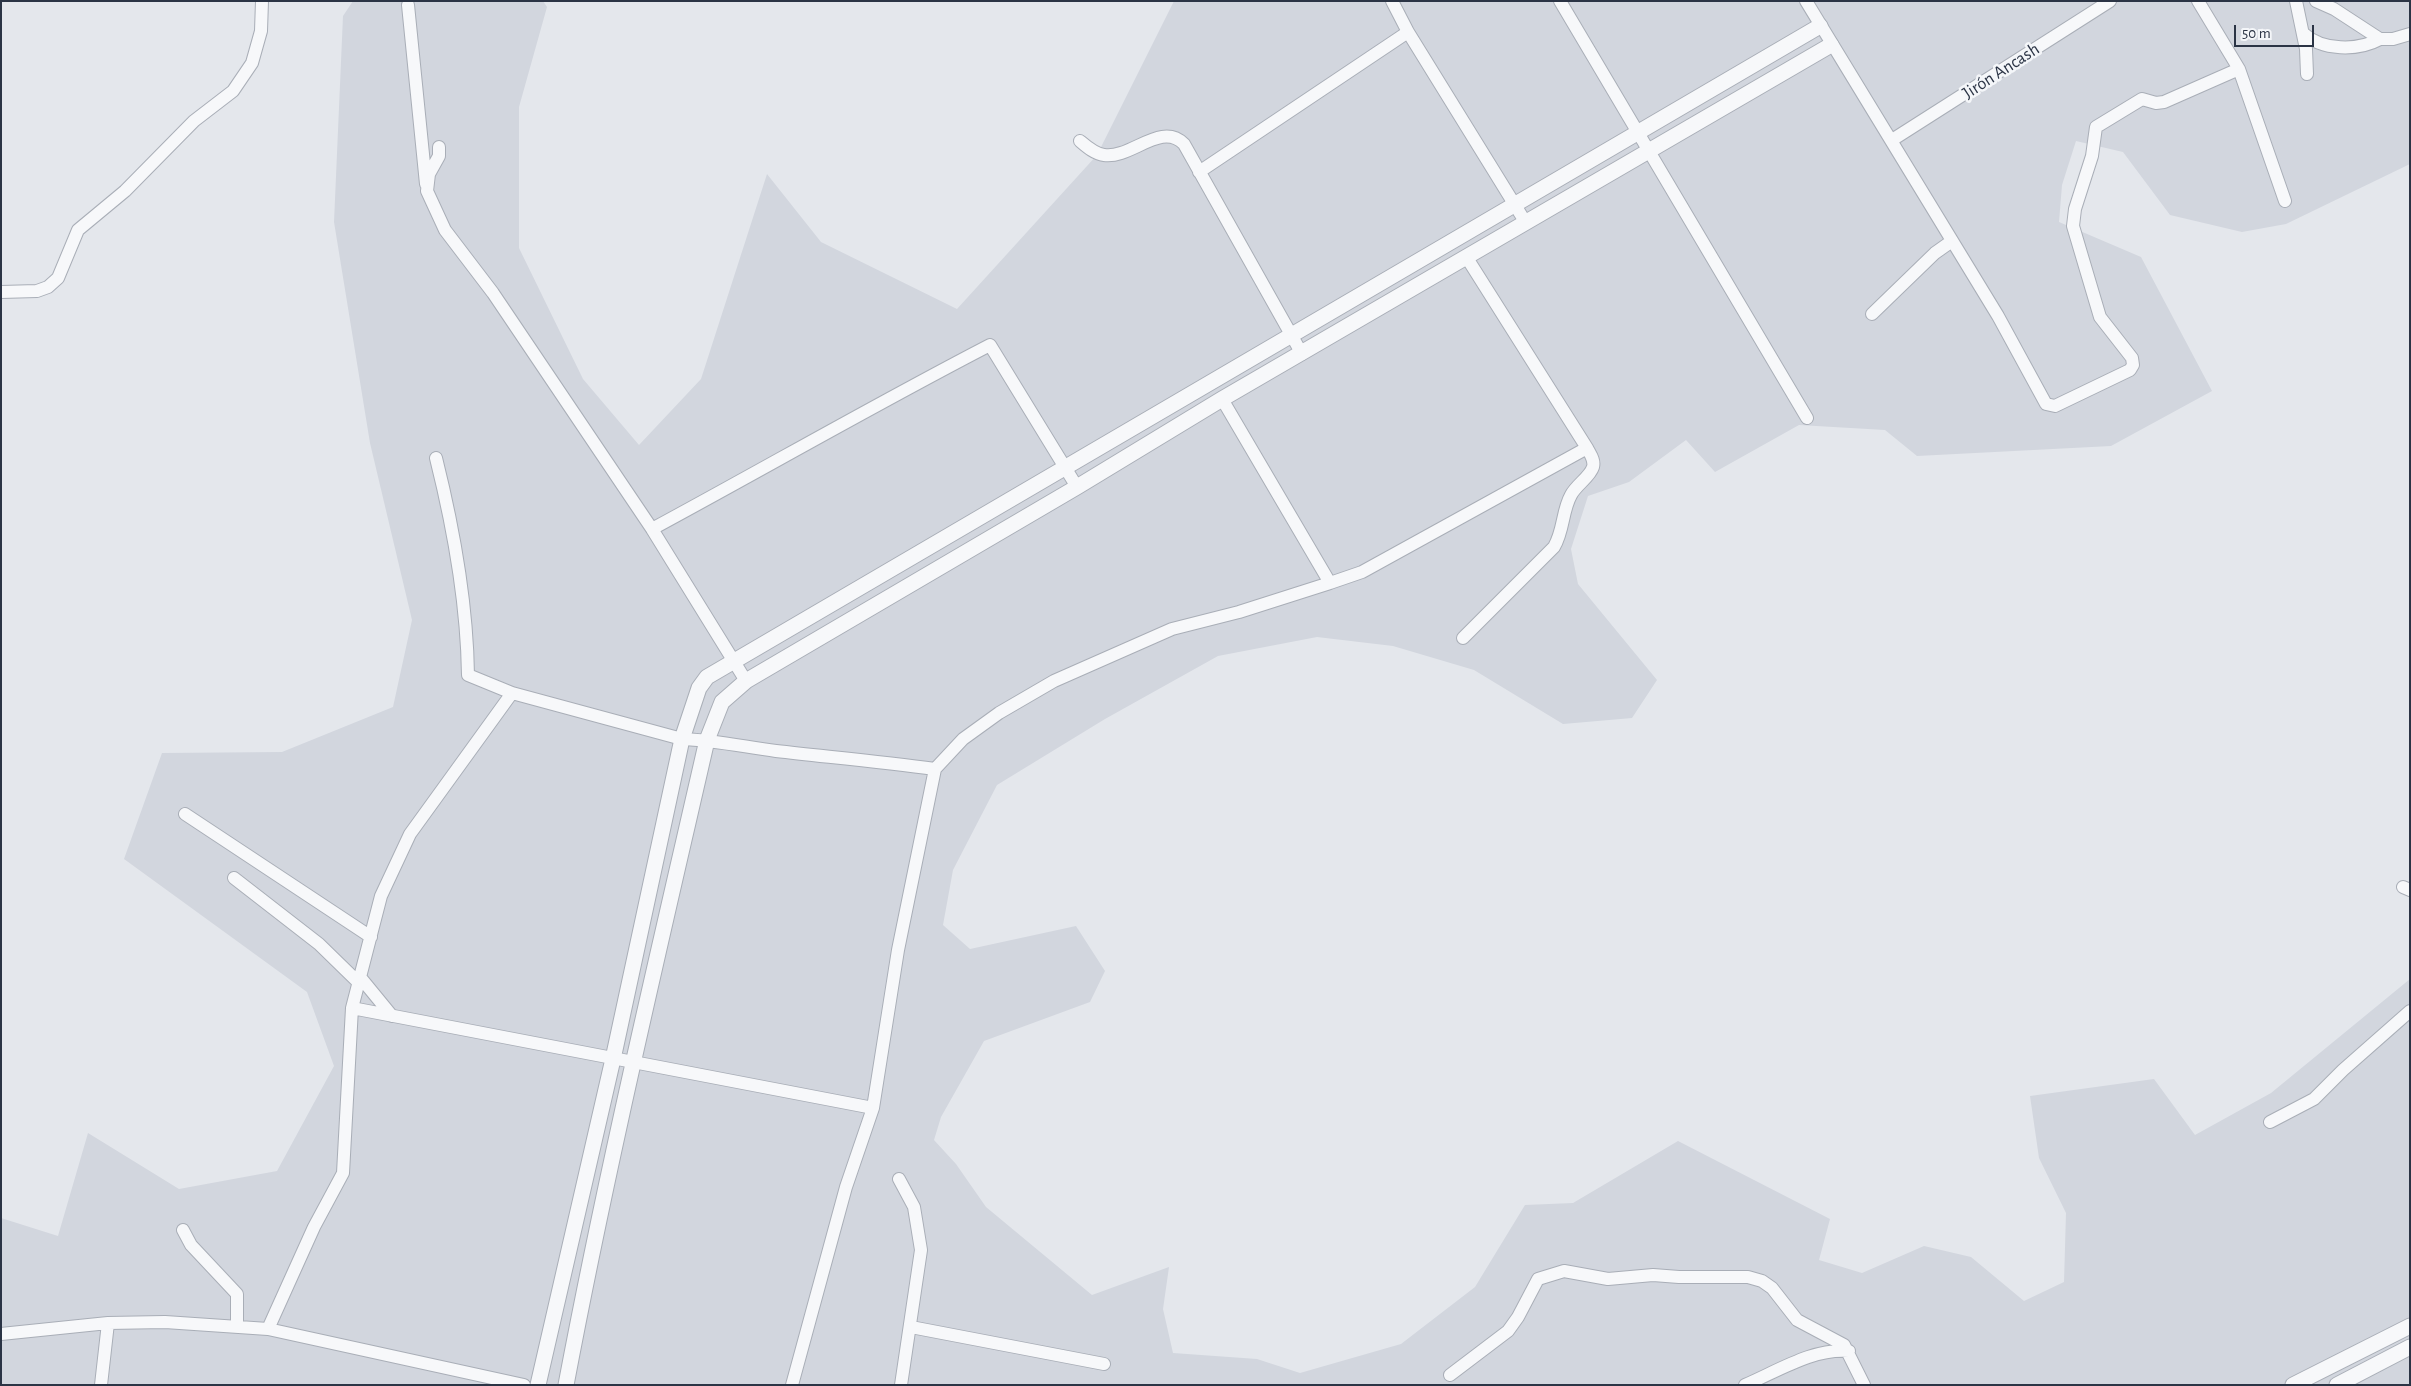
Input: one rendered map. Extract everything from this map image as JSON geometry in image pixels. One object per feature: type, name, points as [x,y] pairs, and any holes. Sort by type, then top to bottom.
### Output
[{"type":"street","points":[[1,292],[37,291],[48,287],[58,278],[78,230],[125,191],[194,122],[232,91],[252,63],[261,31],[262,1]]},
{"type":"street","points":[[1392,1],[1408,32],[1526,223]]},
{"type":"street","points":[[1560,1],[1647,152],[1807,418]]},
{"type":"street","points":[[1806,1],[1831,45],[1892,140],[2000,319],[2046,404],[2055,406],[2130,370],[2133,365],[2132,358],[2100,317],[2074,226],[2075,209],[2092,156],[2096,128],[2142,99],[2156,103],[2164,102],[2239,69]]},
{"type":"street","name":"Jirón Ancash","points":[[1892,140],[2110,1]]},
{"type":"street","points":[[2198,1],[2239,69],[2285,201]]},
{"type":"street","points":[[2296,1],[2306,50],[2307,74]]},
{"type":"street","points":[[2316,1],[2334,9],[2380,39]]},
{"type":"street","points":[[408,5],[427,191],[445,230],[493,293],[652,529],[746,681]]},
{"type":"street","points":[[538,1385],[682,739],[699,688],[707,677],[1820,26]]},
{"type":"street","points":[[1199,172],[1408,32]]},
{"type":"street","points":[[2303,33],[2315,43],[2328,46],[2366,44],[2380,39],[2393,39],[2410,34]]},
{"type":"street","points":[[566,1385],[594,1238],[632,1062],[707,740],[722,702],[746,681],[1077,487],[1222,399],[1468,258],[1831,45]]},
{"type":"street","points":[[1080,142],[1102,155],[1111,155],[1170,135],[1177,137],[1184,144],[1302,354]]},
{"type":"street","points":[[427,191],[430,174],[439,156],[439,147]]},
{"type":"street","points":[[1872,314],[1935,253],[1952,242]]},
{"type":"street","points":[[1463,638],[1554,547],[1560,536],[1566,508],[1572,494],[1593,467],[1593,459],[1587,448],[1468,258]]},
{"type":"street","points":[[652,529],[825,435],[884,400],[990,345],[1077,487]]},
{"type":"street","points":[[1222,399],[1330,583]]},
{"type":"street","points":[[792,1385],[846,1187],[872,1108],[898,950],[935,768],[962,739],[999,713],[1054,681],[1172,629],[1239,612],[1362,572],[1587,448]]},
{"type":"street","points":[[436,458],[458,553],[463,589],[468,675],[512,693],[682,739],[707,740],[776,751],[825,754],[935,768]]},
{"type":"street","points":[[268,1330],[314,1227],[343,1173],[352,1008],[381,896],[410,834],[512,693]]},
{"type":"street","points":[[185,814],[371,937]]},
{"type":"street","points":[[234,878],[319,944],[360,980],[392,1016]]},
{"type":"street","points":[[352,1008],[872,1108]]},
{"type":"street","points":[[2270,1122],[2318,1095],[2343,1070],[2410,1011]]},
{"type":"street","points":[[899,1179],[914,1207],[921,1250],[901,1385]]},
{"type":"street","points":[[183,1230],[190,1245],[237,1294],[237,1327]]},
{"type":"street","points":[[1450,1375],[1508,1331],[1518,1317],[1538,1280],[1564,1270],[1608,1279],[1653,1275],[1748,1277],[1762,1281],[1772,1288],[1797,1320],[1838,1340],[1849,1351],[1864,1385]]},
{"type":"street","points":[[1,1334],[108,1323],[165,1322],[268,1330],[524,1385]]},
{"type":"street","points":[[101,1385],[108,1323]]},
{"type":"street","points":[[2293,1385],[2410,1326]]},
{"type":"street","points":[[911,1327],[1104,1364]]},
{"type":"street","points":[[2337,1385],[2410,1347]]},
{"type":"street","points":[[1745,1385],[1820,1352],[1833,1350],[1849,1351]]},
{"type":"shaded area","points":[[353,1],[543,1],[547,7],[519,107],[519,248],[583,379],[639,445],[701,379],[767,174],[821,242],[957,309],[1097,155],[1174,1],[2410,1],[2410,164],[2286,224],[2242,232],[2170,215],[2123,152],[2076,141],[2062,185],[2059,222],[2141,257],[2212,391],[2111,446],[1917,456],[1885,430],[1799,425],[1715,472],[1686,440],[1629,482],[1588,496],[1571,549],[1578,584],[1657,680],[1632,718],[1563,724],[1474,670],[1393,646],[1317,637],[1218,656],[1105,719],[997,785],[953,870],[943,925],[970,949],[1076,926],[1105,971],[1090,1002],[984,1041],[941,1117],[934,1140],[956,1164],[986,1207],[1092,1295],[1169,1267],[1163,1309],[1173,1353],[1257,1359],[1300,1373],[1401,1344],[1475,1287],[1525,1205],[1573,1203],[1678,1141],[1830,1219],[1819,1260],[1862,1273],[1924,1246],[1971,1257],[2024,1301],[2064,1282],[2066,1213],[2039,1158],[2030,1096],[2154,1079],[2195,1135],[2271,1093],[2410,979],[2410,1385],[1,1385],[1,1218],[58,1236],[88,1133],[179,1189],[277,1171],[334,1066],[307,992],[124,859],[162,753],[282,752],[393,707],[412,620],[370,443],[334,222],[343,16]]}]
